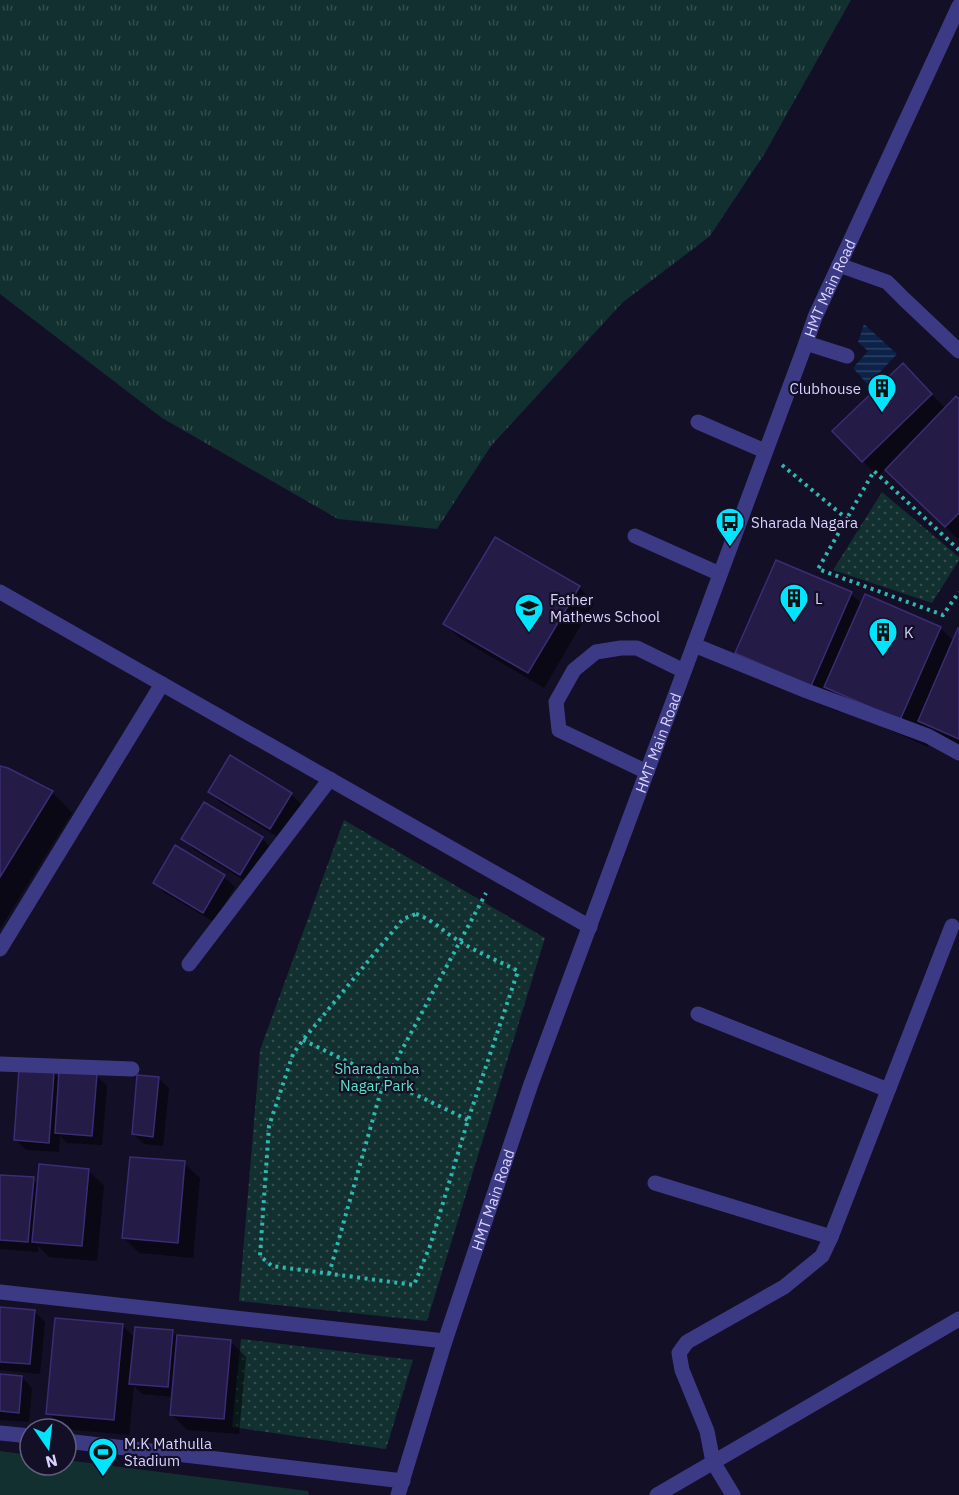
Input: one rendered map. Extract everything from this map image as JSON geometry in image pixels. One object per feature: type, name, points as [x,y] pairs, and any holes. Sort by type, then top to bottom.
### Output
[{"type":"street","name":"HMT Main Road","points":[[401,1488],[445,1341],[531,1084],[814,317],[959,6]]},
{"type":"street","points":[[839,265],[887,282],[959,351]]},
{"type":"street","points":[[806,343],[847,356]]},
{"type":"street","points":[[698,422],[765,451]]},
{"type":"street","points":[[635,536],[720,574]]},
{"type":"street","points":[[0,592],[590,927]]},
{"type":"street","points":[[694,645],[807,691],[928,736],[959,753]]},
{"type":"street","points":[[647,772],[559,730],[556,702],[574,670],[596,652],[637,648],[684,671]]},
{"type":"street","points":[[0,950],[162,684]]},
{"type":"street","points":[[189,964],[330,779]]},
{"type":"street","points":[[733,1495],[713,1462],[707,1431],[682,1370],[678,1353],[687,1342],[784,1287],[822,1256],[952,926]]},
{"type":"street","points":[[699,1014],[888,1090]]},
{"type":"street","points":[[0,1064],[132,1070]]},
{"type":"street","points":[[655,1183],[831,1237]]},
{"type":"street","points":[[0,1292],[445,1341]]},
{"type":"street","points":[[657,1495],[959,1319]]},
{"type":"street","points":[[0,1433],[18,1435]]},
{"type":"street","points":[[78,1443],[401,1488]]},
{"type":"path","points":[[765,451],[847,519]]},
{"type":"path","points":[[958,594],[943,615],[818,569],[874,471],[959,550]]},
{"type":"path","points":[[329,1274],[382,1087],[497,874]]},
{"type":"path","points":[[416,914],[426,917],[460,942],[518,971],[468,1120],[430,1246],[414,1285],[272,1266],[260,1256],[269,1126],[293,1054],[303,1040],[403,919],[416,914]]},
{"type":"path","points":[[303,1040],[468,1120]]},
{"type":"green space","points":[[0,0],[851,0],[765,153],[710,236],[622,303],[491,446],[437,529],[338,519],[162,418],[0,294]]},
{"type":"green space","points":[[882,492],[959,557],[932,603],[833,570]]},
{"type":"green space","name":"Sharadamba Nagar Park","points":[[344,820],[545,938],[427,1321],[239,1301],[260,1050]]},
{"type":"green space","points":[[241,1339],[413,1360],[386,1449],[232,1427]]},
{"type":"green space","name":"M.K Mathulla Stadium","points":[[0,1451],[18,1453],[18,1477],[78,1477],[78,1462],[308,1491],[309,1495],[0,1495]]},
{"type":"water","points":[[864,324],[897,354],[868,385],[853,368],[868,351],[858,342]]},
{"type":"building","name":"Clubhouse","points":[[903,363],[932,394],[862,462],[832,431]]},
{"type":"building","points":[[956,396],[959,399],[959,513],[945,527],[885,470]]},
{"type":"building","points":[[495,537],[580,586],[528,673],[443,624]]},
{"type":"building","name":"L","points":[[776,560],[852,592],[811,686],[735,653]]},
{"type":"building","name":"K","points":[[865,594],[941,627],[900,720],[824,687]]},
{"type":"building","points":[[959,628],[959,739],[918,721]]},
{"type":"building","points":[[230,755],[292,793],[270,829],[208,792]]},
{"type":"building","points":[[0,766],[53,791],[0,877]]},
{"type":"building","points":[[204,802],[263,837],[240,875],[181,839]]},
{"type":"building","points":[[175,845],[225,875],[203,913],[153,883]]},
{"type":"building","points":[[19,1069],[54,1072],[49,1143],[14,1140]]},
{"type":"building","points":[[59,1071],[97,1074],[92,1136],[55,1133]]},
{"type":"building","points":[[137,1075],[159,1077],[153,1137],[132,1134]]},
{"type":"building","points":[[130,1157],[185,1161],[178,1243],[122,1238]]},
{"type":"building","points":[[39,1164],[89,1169],[82,1246],[32,1242]]},
{"type":"building","points":[[0,1175],[34,1177],[28,1242],[0,1240]]},
{"type":"building","points":[[0,1307],[35,1310],[30,1364],[0,1362]]},
{"type":"building","points":[[55,1318],[123,1324],[114,1420],[46,1414]]},
{"type":"building","points":[[135,1327],[173,1330],[168,1387],[129,1384]]},
{"type":"building","points":[[177,1335],[231,1340],[224,1419],[170,1415]]},
{"type":"building","points":[[0,1374],[22,1376],[19,1413],[0,1411]]},
{"type":"place","name":"Clubhouse","points":[[882,414]]},
{"type":"place","name":"Sharada Nagara","points":[[730,548]]},
{"type":"place","name":"L","points":[[794,624]]},
{"type":"place","name":"Father Mathews School","points":[[529,634]]},
{"type":"place","name":"K","points":[[883,658]]},
{"type":"place","name":"M.K Mathulla Stadium","points":[[103,1478]]}]
